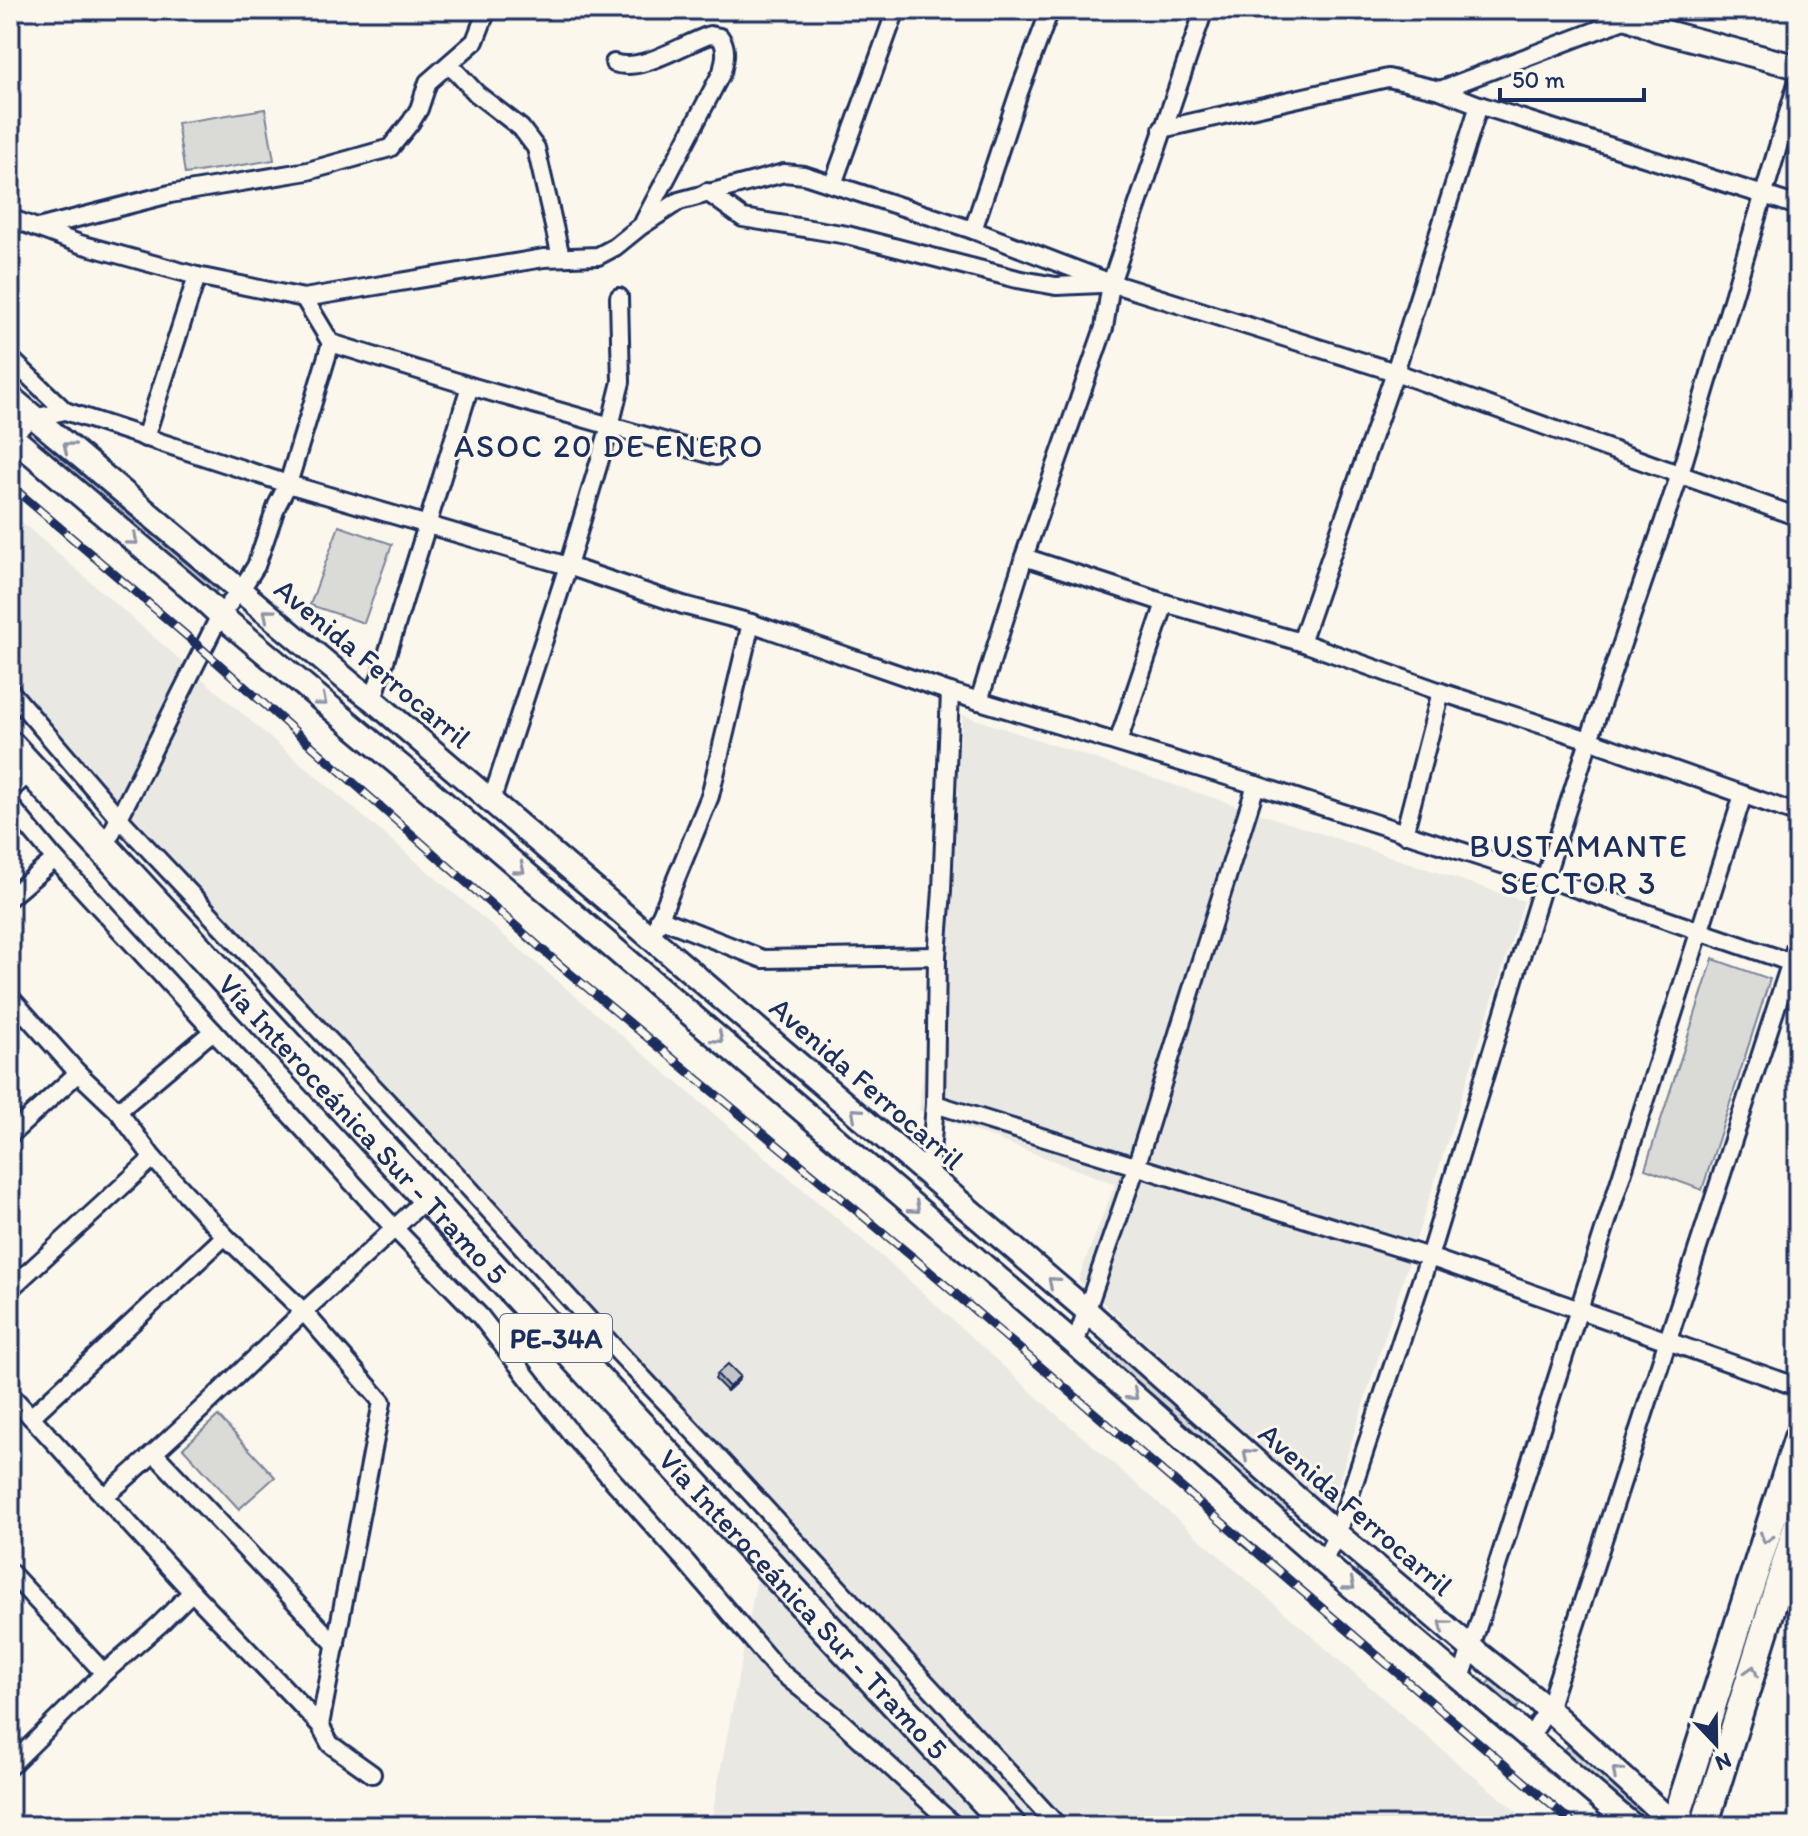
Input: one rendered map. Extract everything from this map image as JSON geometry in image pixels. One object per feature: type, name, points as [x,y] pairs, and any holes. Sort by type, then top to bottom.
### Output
[{"type":"highway","name":"Vía Interoceánica Sur - Tramo 5","points":[[10,747],[21,780],[104,848],[1010,1826]]},
{"type":"main road","points":[[1603,10],[1658,30],[1798,67]]},
{"type":"main road","name":"Avenida Ferrocarril","points":[[10,397],[491,802],[655,928],[929,1176],[1086,1310],[1337,1534],[1548,1709],[1675,1826]]},
{"type":"main road","name":"Avenida Ferrocarril","points":[[10,435],[403,768],[1633,1826]]},
{"type":"main road","points":[[1675,1826],[1798,1437]]},
{"type":"main road","points":[[1704,1826],[1798,1523]]},
{"type":"street","points":[[36,228],[170,194],[308,171],[390,148],[419,109],[428,82],[475,41],[487,10]]},
{"type":"street","points":[[833,184],[896,10]]},
{"type":"street","points":[[973,230],[1050,10]]},
{"type":"street","points":[[979,701],[1024,557],[1104,328],[1111,283],[1204,10]]},
{"type":"street","points":[[1440,90],[1629,18]]},
{"type":"street","points":[[614,63],[641,63],[710,35],[720,37],[725,44],[722,72],[641,226]]},
{"type":"street","points":[[449,64],[477,94],[521,128],[536,148],[561,257]]},
{"type":"street","points":[[1162,129],[1388,78],[1440,90],[1798,206]]},
{"type":"street","points":[[1323,1562],[1337,1534],[1429,1257],[1589,740],[1680,474],[1798,80]]},
{"type":"street","points":[[1301,642],[1395,372],[1479,105]]},
{"type":"street","points":[[10,218],[80,244],[197,276],[304,298],[544,258],[598,256],[679,201],[784,173],[804,175],[973,230],[1111,283],[1395,372],[1798,517]]},
{"type":"street","points":[[707,192],[743,218],[847,235],[1017,279],[1056,286],[1111,283]]},
{"type":"street","points":[[145,438],[197,276]]},
{"type":"street","points":[[491,802],[610,426],[621,382],[619,297]]},
{"type":"street","points":[[304,298],[331,343],[716,456]]},
{"type":"street","points":[[104,848],[220,615],[256,566],[277,505],[288,484],[331,343]]},
{"type":"street","points":[[10,358],[65,411],[288,484],[751,623],[950,692],[1256,785],[1545,878],[1794,963]]},
{"type":"street","points":[[373,700],[470,386]]},
{"type":"street","points":[[10,435],[33,418],[65,411]]},
{"type":"street","points":[[1024,557],[1165,603],[1301,642],[1798,814]]},
{"type":"street","points":[[1118,742],[1165,603]]},
{"type":"street","points":[[751,623],[710,796],[655,928],[763,959],[937,956]]},
{"type":"street","points":[[10,691],[119,818],[468,1187],[1058,1826]]},
{"type":"street","points":[[929,1176],[935,1104],[937,956],[950,692]]},
{"type":"street","points":[[1404,834],[1441,692]]},
{"type":"street","points":[[1075,1344],[1136,1167],[1256,785]]},
{"type":"street","points":[[1461,1679],[1743,795]]},
{"type":"street","points":[[10,805],[55,859],[395,1229],[480,1316],[573,1436],[778,1670],[834,1715],[955,1826]]},
{"type":"street","points":[[10,897],[55,859]]},
{"type":"street","points":[[1530,1737],[1548,1709],[1794,963],[1798,940]]},
{"type":"street","points":[[10,997],[78,1073],[118,1111],[153,1158],[225,1236],[304,1312],[382,1402],[320,1725]]},
{"type":"street","points":[[118,1111],[213,1031]]},
{"type":"street","points":[[10,1135],[78,1073]]},
{"type":"street","points":[[935,1104],[1429,1257],[1798,1387]]},
{"type":"street","points":[[10,1289],[153,1158]]},
{"type":"street","points":[[104,1497],[155,1454],[426,1198]]},
{"type":"street","points":[[31,1417],[225,1236]]},
{"type":"street","points":[[10,1394],[192,1592],[320,1725],[330,1744],[372,1774]]},
{"type":"street","points":[[155,1454],[336,1645]]},
{"type":"street","points":[[10,1572],[104,1673]]},
{"type":"street","points":[[10,1766],[192,1592]]},
{"type":"shaded area","points":[[265,109],[274,160],[185,174],[177,123]]},
{"type":"shaded area","points":[[45,444],[218,590],[212,594],[41,450]]},
{"type":"shaded area","points":[[10,512],[252,722],[891,1264],[1047,1406],[1461,1766],[1535,1826],[710,1826],[769,1515],[166,886],[10,706]]},
{"type":"shaded area","points":[[339,526],[392,544],[364,623],[310,605]]},
{"type":"shaded area","points":[[963,715],[1524,901],[1329,1512],[1078,1280],[1115,1184],[919,1110]]},
{"type":"shaded area","points":[[1713,959],[1770,979],[1702,1190],[1645,1169]]},
{"type":"shaded area","points":[[1105,1344],[1291,1506],[1285,1512],[1100,1350]]},
{"type":"shaded area","points":[[218,1416],[275,1477],[239,1509],[183,1448]]},
{"type":"shaded area","points":[[1361,1566],[1415,1613],[1410,1619],[1356,1572]]},
{"type":"shaded area","points":[[1492,1678],[1521,1703],[1516,1709],[1487,1684]]},
{"type":"shaded area","points":[[1568,1746],[1649,1816],[1645,1821],[1563,1752]]},
{"type":"building","points":[[728,1364],[740,1376],[729,1387],[717,1374]]},
{"type":"railway","points":[[10,485],[202,649],[561,966],[915,1259],[1576,1826]]},
{"type":"district","name":"ASOC 20 DE ENERO","points":[[609,446]]},
{"type":"district","name":"BUSTAMANTE SECTOR 3","points":[[1579,864]]}]
